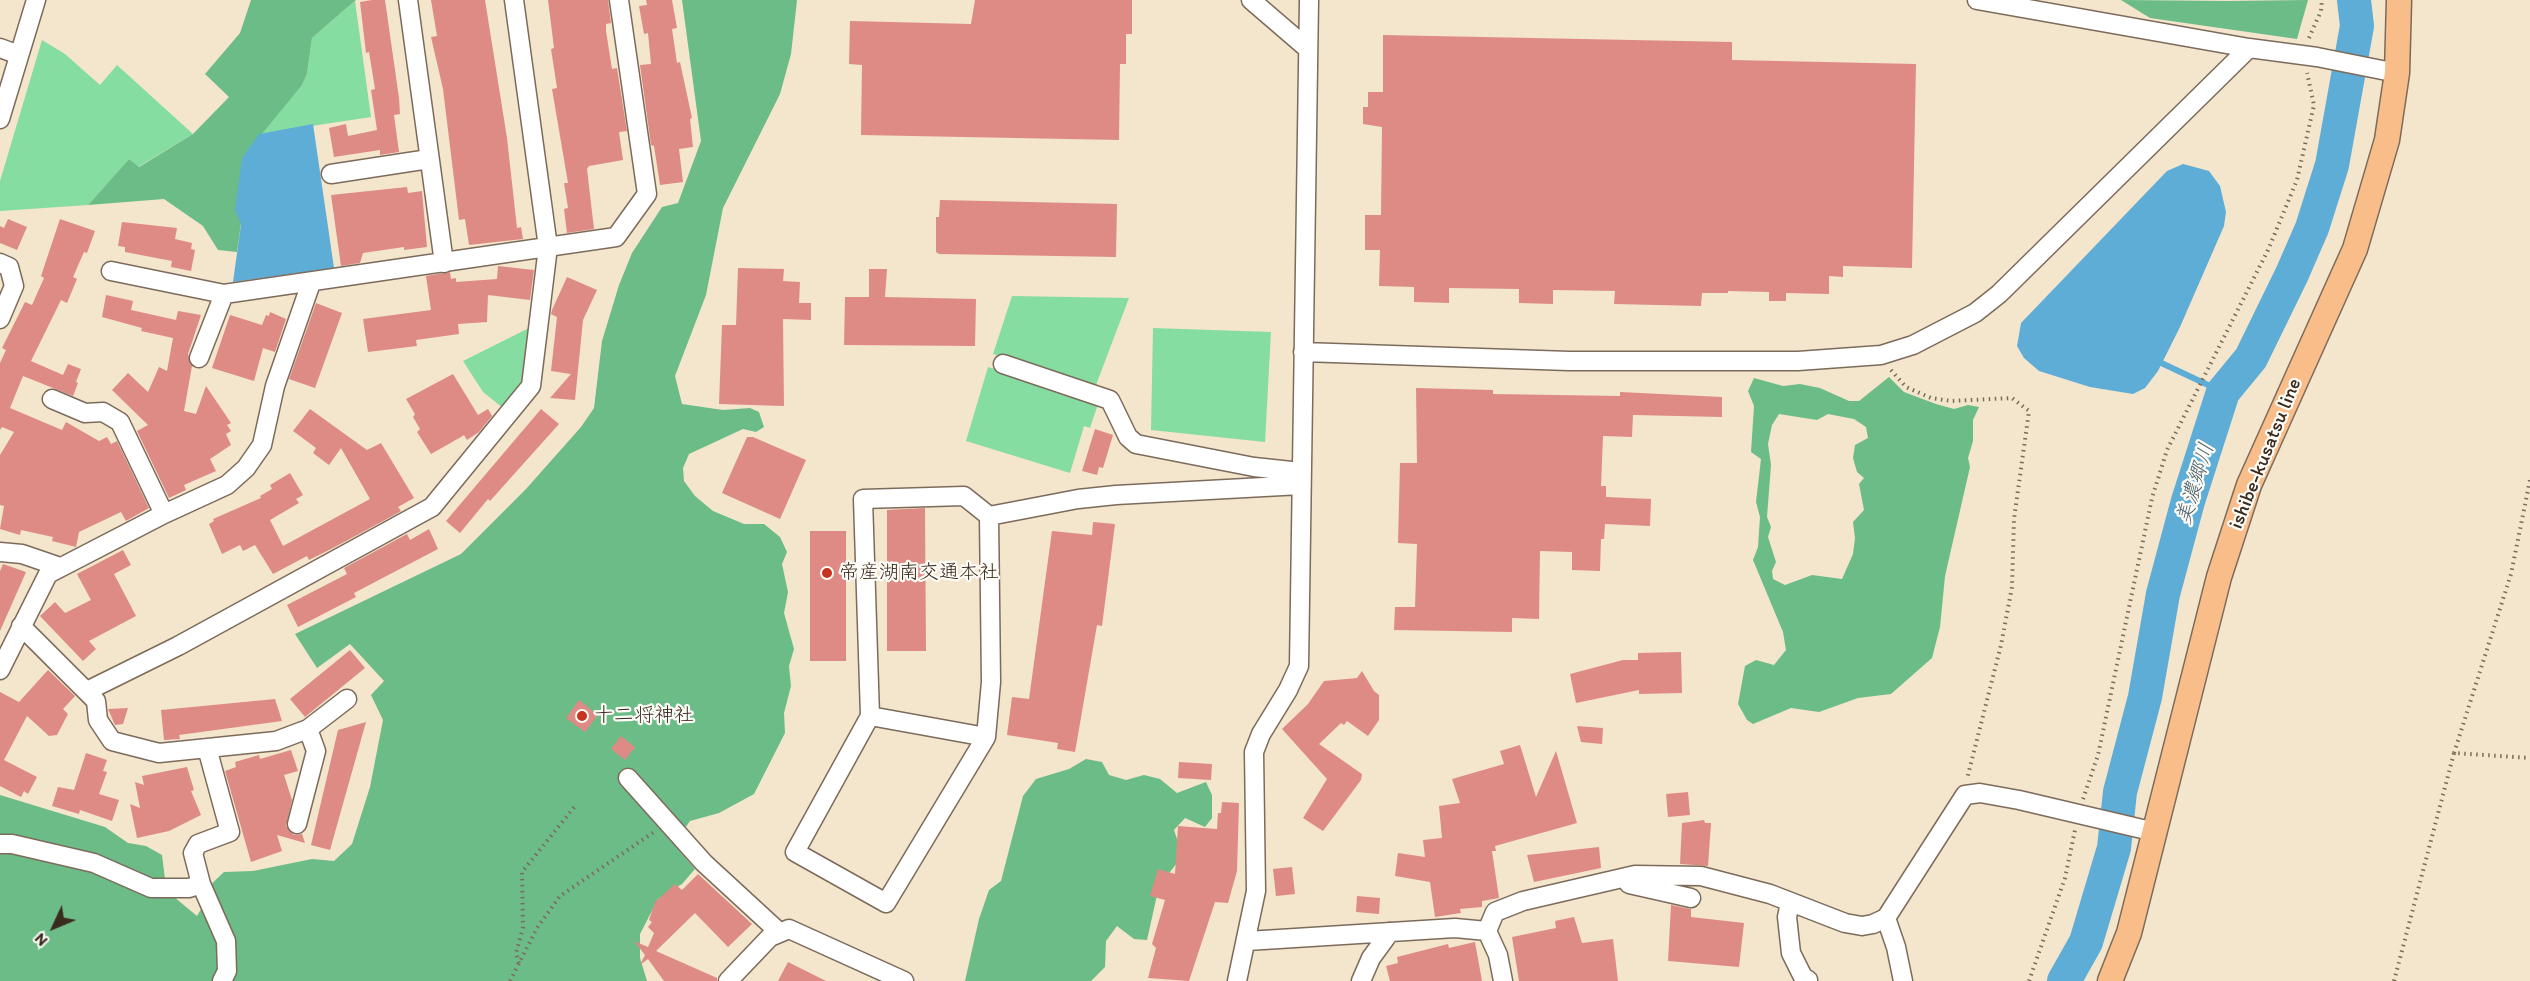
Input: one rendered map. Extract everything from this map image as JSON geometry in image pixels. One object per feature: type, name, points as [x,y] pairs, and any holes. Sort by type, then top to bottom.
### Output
[{"type":"main road","name":"ishibe-kusatsu line","points":[[2110,981],[2128,933],[2147,830],[2219,577],[2248,485],[2355,249],[2386,140],[2397,73],[2400,0]]},
{"type":"street","points":[[0,119],[36,0]]},
{"type":"street","points":[[408,0],[444,263]]},
{"type":"street","points":[[87,691],[178,646],[432,507],[531,386],[548,247],[514,0]]},
{"type":"street","points":[[111,271],[224,294],[616,237],[647,194],[619,0]]},
{"type":"street","points":[[1251,0],[1308,49]]},
{"type":"street","points":[[1237,981],[1256,891],[1254,752],[1261,734],[1288,690],[1299,666],[1309,0]]},
{"type":"street","points":[[1977,0],[2397,73]]},
{"type":"street","points":[[0,48],[19,55]]},
{"type":"street","points":[[1303,352],[1569,361],[1798,361],[1881,355],[1913,345],[1975,313],[1999,294],[2249,48]]},
{"type":"street","points":[[331,174],[429,159]]},
{"type":"street","points":[[0,263],[9,267],[14,286],[0,319]]},
{"type":"street","points":[[0,670],[48,574],[226,485],[246,468],[262,445],[275,386],[311,283]]},
{"type":"street","points":[[199,358],[224,294]]},
{"type":"street","points":[[1003,364],[1110,400],[1128,437],[1136,444],[1301,479]]},
{"type":"street","points":[[52,399],[85,413],[103,412],[120,422],[164,514]]},
{"type":"street","points":[[989,516],[991,682],[986,736],[886,903],[795,852],[870,716],[863,499],[964,496],[989,516],[1078,499],[1301,479]]},
{"type":"street","points":[[0,552],[22,554],[60,567]]},
{"type":"street","points":[[21,626],[96,700],[98,720],[112,741],[159,753],[276,741],[308,729],[347,699]]},
{"type":"street","points":[[870,716],[986,736]]},
{"type":"street","points":[[297,824],[316,751],[308,729]]},
{"type":"street","points":[[207,748],[230,832],[198,844],[193,853],[201,884],[226,941],[227,971],[222,981]]},
{"type":"street","points":[[628,778],[704,863],[779,932]]},
{"type":"street","points":[[1503,981],[1498,955],[1487,931],[1495,912],[1523,901],[1635,875],[1701,876],[1790,902],[1845,923],[1862,926],[1886,918],[1965,795],[1980,793],[2147,830]]},
{"type":"street","points":[[0,844],[12,844],[94,863],[151,888],[189,888],[201,884]]},
{"type":"street","points":[[1609,881],[1650,887],[1692,898]]},
{"type":"street","points":[[1790,902],[1787,917],[1791,953],[1803,977],[1808,980]]},
{"type":"street","points":[[1886,918],[1896,947],[1903,981]]},
{"type":"street","points":[[1247,941],[1455,928],[1487,931]]},
{"type":"street","points":[[728,981],[770,937],[789,929],[904,981]]},
{"type":"street","points":[[1360,981],[1371,958],[1390,932]]},
{"type":"path","points":[[2030,981],[2065,878],[2083,814],[2098,755],[2152,498],[2167,450],[2268,250],[2297,180],[2314,105],[2309,56],[2322,0]]},
{"type":"path","points":[[1881,355],[1906,387],[1925,396],[1951,401],[2012,398],[2029,411],[2014,519],[2012,587],[1965,795]]},
{"type":"path","points":[[2394,981],[2454,753],[2511,573],[2530,480]]},
{"type":"path","points":[[2454,753],[2530,758]]},
{"type":"path","points":[[519,963],[516,953],[523,927],[522,872],[576,805]]},
{"type":"path","points":[[510,981],[537,928],[560,896],[667,823]]},
{"type":"green space","points":[[251,0],[356,0],[312,38],[307,74],[302,85],[242,158],[241,223],[237,252],[218,250],[203,226],[164,199],[88,205],[129,159],[139,167],[193,134],[229,97],[205,74],[240,33]]},
{"type":"green space","points":[[682,0],[797,0],[791,54],[780,94],[723,208],[706,295],[675,376],[682,404],[723,410],[750,408],[759,412],[764,427],[756,432],[743,429],[689,454],[683,468],[684,481],[695,496],[713,511],[744,524],[764,524],[780,537],[787,552],[782,564],[788,592],[784,613],[794,649],[789,666],[791,686],[784,713],[785,733],[754,794],[719,813],[690,821],[683,831],[676,847],[695,869],[682,884],[658,899],[640,934],[640,958],[647,981],[0,981],[0,795],[105,827],[128,843],[146,846],[162,855],[165,879],[174,897],[197,916],[204,904],[203,892],[224,872],[253,871],[312,859],[334,861],[352,844],[370,787],[383,720],[371,695],[384,681],[350,644],[317,668],[295,634],[461,554],[526,489],[581,427],[594,408],[602,341],[619,285],[632,253],[662,207],[678,203],[701,141]]},
{"type":"green space","points":[[2121,0],[2308,0],[2297,39],[2150,18]]},
{"type":"green space","points":[[355,1],[371,117],[259,134],[302,85],[307,74],[312,38]]},
{"type":"green space","points":[[42,40],[65,54],[100,85],[117,65],[193,134],[138,167],[129,159],[88,205],[0,211],[0,181]]},
{"type":"green space","points":[[1012,296],[1129,298],[1096,385],[993,354]]},
{"type":"green space","points":[[531,327],[524,379],[503,408],[483,392],[463,361]]},
{"type":"green space","points":[[1153,328],[1271,332],[1265,442],[1151,430]]},
{"type":"green space","points":[[988,367],[1099,401],[1090,428],[1084,426],[1070,473],[966,441]]},
{"type":"green space","points":[[1889,377],[1904,392],[1936,404],[1954,409],[1968,405],[1979,407],[1973,420],[1973,441],[1968,458],[1970,467],[1945,576],[1940,627],[1932,658],[1891,694],[1858,698],[1819,712],[1791,708],[1753,724],[1747,720],[1738,704],[1745,666],[1756,660],[1774,665],[1786,650],[1783,632],[1753,560],[1758,547],[1760,517],[1756,502],[1761,459],[1751,452],[1754,406],[1748,391],[1754,378],[1783,386],[1800,384],[1820,388],[1849,401],[1859,401]],"holes":[[[1779,414],[1817,420],[1828,414],[1854,419],[1866,427],[1868,438],[1855,445],[1853,458],[1857,472],[1864,478],[1859,484],[1864,510],[1853,522],[1855,538],[1853,554],[1842,579],[1812,575],[1785,585],[1773,579],[1772,571],[1776,562],[1768,537],[1771,527],[1767,517],[1771,465],[1768,444],[1772,425]]]},
{"type":"green space","points":[[1086,759],[1102,762],[1109,775],[1126,780],[1144,775],[1160,779],[1177,793],[1206,782],[1212,795],[1212,818],[1205,827],[1185,818],[1174,830],[1178,842],[1177,863],[1159,886],[1147,940],[1134,939],[1117,926],[1106,941],[1105,967],[1091,981],[965,981],[979,919],[989,890],[1001,881],[1023,796],[1036,779],[1069,769]]},
{"type":"water","points":[[313,124],[334,268],[233,282],[241,224],[235,210],[242,158],[259,134]]},
{"type":"water","points":[[2183,164],[2209,171],[2220,186],[2226,212],[2224,226],[2158,371],[2145,388],[2133,394],[2090,387],[2039,371],[2024,358],[2017,346],[2021,323],[2167,171]]},
{"type":"building","points":[[385,0],[399,98],[400,114],[394,115],[399,152],[380,155],[380,150],[334,157],[329,128],[346,124],[348,136],[377,130],[371,90],[375,89],[369,52],[366,53],[360,2]]},
{"type":"building","points":[[431,0],[485,0],[507,138],[517,228],[521,227],[523,239],[469,245],[465,219],[459,220],[443,89],[431,37],[437,36]]},
{"type":"building","points":[[548,0],[608,0],[611,23],[606,24],[606,31],[612,69],[617,68],[627,131],[619,132],[623,160],[589,166],[587,169],[594,229],[567,233],[564,209],[568,208],[564,183],[568,183],[552,89],[557,88],[551,49],[554,48]]},
{"type":"building","points":[[646,0],[672,0],[677,28],[672,29],[677,63],[680,62],[692,118],[690,119],[693,147],[679,149],[683,182],[660,185],[654,146],[651,145],[640,65],[651,64],[648,33],[644,34],[639,6],[647,5]]},
{"type":"building","points":[[975,0],[1132,0],[1132,34],[1126,34],[1126,64],[1120,64],[1119,140],[861,135],[862,65],[849,64],[850,21],[971,24]]},
{"type":"building","points":[[1383,35],[1732,42],[1732,60],[1916,64],[1912,268],[1843,266],[1843,277],[1829,276],[1829,294],[1786,293],[1786,301],[1769,301],[1769,292],[1728,291],[1728,293],[1702,293],[1701,306],[1614,304],[1615,291],[1553,290],[1553,304],[1519,303],[1519,289],[1449,288],[1449,303],[1414,302],[1414,287],[1379,286],[1380,250],[1365,250],[1365,215],[1381,215],[1382,127],[1363,124],[1363,107],[1368,107],[1368,92],[1383,92]]},
{"type":"building","points":[[407,187],[408,193],[422,191],[427,247],[404,250],[404,247],[363,253],[360,263],[341,266],[331,195]]},
{"type":"building","points":[[940,200],[1117,204],[1116,257],[939,254],[936,252],[936,217],[939,217]]},
{"type":"building","points":[[8,219],[27,227],[17,250],[0,243],[0,226],[4,228]]},
{"type":"building","points":[[60,219],[95,231],[87,253],[84,252],[73,277],[77,279],[67,303],[61,300],[31,361],[63,375],[68,364],[81,369],[76,382],[78,383],[73,396],[23,376],[10,408],[62,430],[66,422],[99,441],[107,437],[111,444],[117,441],[149,508],[126,521],[121,512],[79,532],[76,547],[52,541],[53,537],[21,530],[20,535],[0,529],[4,506],[0,505],[0,455],[14,432],[2,427],[0,430],[0,363],[6,350],[2,348],[25,302],[32,305],[44,278],[41,276]]},
{"type":"building","points":[[122,222],[177,228],[175,239],[192,243],[191,249],[195,250],[191,271],[171,267],[172,261],[125,252],[125,247],[118,246]]},
{"type":"building","points":[[498,266],[534,270],[530,300],[488,295],[487,322],[458,324],[459,334],[416,340],[417,346],[368,352],[363,319],[431,310],[426,276],[450,272],[451,279],[456,278],[456,282],[497,279]]},
{"type":"building","points":[[738,268],[784,269],[783,281],[800,282],[799,303],[811,303],[811,320],[783,319],[784,406],[719,404],[722,325],[736,325]]},
{"type":"building","points":[[869,269],[887,269],[885,297],[976,299],[975,346],[844,345],[845,297],[869,297]]},
{"type":"building","points":[[567,277],[597,290],[583,320],[575,400],[550,398],[571,374],[551,371],[557,317],[551,314]]},
{"type":"building","points":[[106,295],[133,301],[131,310],[176,320],[178,311],[201,315],[188,354],[192,366],[184,411],[196,414],[206,386],[231,423],[227,425],[231,431],[226,434],[231,445],[210,459],[216,471],[184,485],[186,490],[169,498],[137,431],[148,425],[112,390],[128,373],[148,392],[159,367],[167,371],[173,338],[141,331],[142,328],[102,317]]},
{"type":"building","points":[[316,303],[342,313],[315,388],[289,379]]},
{"type":"building","points":[[270,312],[286,319],[275,352],[263,348],[254,381],[212,368],[230,315],[262,325],[266,315],[269,316]]},
{"type":"building","points":[[453,374],[478,415],[488,409],[492,416],[479,432],[467,440],[464,435],[431,454],[417,432],[420,429],[413,417],[415,414],[406,399]]},
{"type":"building","points":[[1416,388],[1493,390],[1493,394],[1620,396],[1620,392],[1722,397],[1722,417],[1633,415],[1632,437],[1603,436],[1601,486],[1606,486],[1606,497],[1651,499],[1650,526],[1605,524],[1604,539],[1601,539],[1600,571],[1572,570],[1572,552],[1540,551],[1539,619],[1512,618],[1512,632],[1394,630],[1395,607],[1415,607],[1417,544],[1398,543],[1400,463],[1417,463]]},
{"type":"building","points":[[310,409],[367,450],[381,443],[414,498],[398,507],[401,511],[333,548],[309,560],[307,556],[273,574],[255,545],[243,551],[240,545],[222,554],[209,524],[214,521],[213,519],[261,498],[260,496],[272,489],[270,485],[290,473],[303,495],[296,499],[299,503],[270,520],[283,546],[370,499],[341,448],[329,465],[313,453],[316,448],[293,431]]},
{"type":"building","points":[[541,409],[559,424],[490,501],[488,499],[460,533],[446,521]]},
{"type":"building","points":[[1095,429],[1113,435],[1103,468],[1099,467],[1097,475],[1082,471]]},
{"type":"building","points":[[747,437],[753,437],[806,460],[780,519],[722,493]]},
{"type":"building","points":[[925,508],[926,651],[887,651],[887,510]]},
{"type":"building","points":[[1093,522],[1115,524],[1102,626],[1097,625],[1075,752],[1057,749],[1058,743],[1007,735],[1012,697],[1029,699],[1052,531],[1092,535]]},
{"type":"building","points":[[429,529],[438,549],[354,593],[356,597],[298,627],[287,605],[347,574],[344,568],[407,534],[410,540]]},
{"type":"building","points":[[810,531],[846,531],[846,661],[810,661]]},
{"type":"building","points":[[123,550],[131,565],[114,574],[136,616],[89,641],[96,649],[83,661],[40,616],[55,602],[65,613],[91,600],[77,574]]},
{"type":"building","points":[[3,564],[26,572],[0,631],[0,571]]},
{"type":"building","points":[[350,650],[365,668],[305,717],[290,699]]},
{"type":"building","points":[[1681,652],[1682,693],[1639,694],[1639,690],[1576,703],[1570,674],[1623,660],[1638,660],[1638,653]]},
{"type":"building","points":[[48,670],[75,696],[63,709],[68,714],[57,735],[49,736],[27,716],[4,760],[37,777],[28,794],[24,791],[21,797],[0,786],[0,692],[19,702]]},
{"type":"building","points":[[1362,671],[1379,695],[1379,720],[1368,736],[1347,721],[1344,725],[1341,723],[1319,744],[1362,774],[1361,780],[1323,831],[1303,818],[1327,779],[1282,729],[1308,704],[1324,681],[1357,678]]},
{"type":"building","points":[[275,699],[282,721],[179,735],[180,739],[164,740],[161,710]]},
{"type":"building","name":"十二将神社","points":[[579,700],[598,715],[585,732],[566,718]]},
{"type":"building","points":[[128,708],[123,724],[115,725],[108,709]]},
{"type":"building","points":[[366,722],[330,850],[311,845],[338,730]]},
{"type":"building","points":[[1577,726],[1603,728],[1602,744],[1581,742]]},
{"type":"building","points":[[621,736],[635,747],[625,760],[611,749]]},
{"type":"building","points":[[1520,745],[1536,797],[1556,751],[1577,823],[1495,846],[1496,851],[1492,851],[1499,898],[1482,901],[1482,907],[1460,909],[1461,913],[1435,917],[1430,882],[1395,876],[1398,853],[1425,857],[1423,840],[1442,838],[1439,806],[1460,803],[1452,779],[1504,764],[1500,751]]},
{"type":"building","points":[[291,750],[298,771],[284,775],[292,800],[286,826],[294,835],[302,834],[305,843],[277,835],[282,851],[251,862],[225,771],[236,767],[235,762],[259,755],[260,759]]},
{"type":"building","points":[[86,753],[107,760],[103,771],[107,772],[99,794],[119,800],[112,821],[80,810],[79,814],[52,806],[58,787],[74,790]]},
{"type":"building","points":[[1179,762],[1212,764],[1211,780],[1178,778]]},
{"type":"building","points":[[187,767],[194,790],[191,791],[201,815],[169,831],[137,838],[130,804],[140,808],[135,782],[144,785],[142,776]]},
{"type":"building","points":[[1688,792],[1690,815],[1668,817],[1666,794]]},
{"type":"building","points":[[1222,802],[1239,803],[1237,871],[1228,903],[1215,902],[1189,981],[1148,978],[1156,948],[1152,944],[1165,900],[1150,896],[1158,869],[1175,874],[1178,826],[1217,829],[1218,813],[1221,813]]},
{"type":"building","points":[[1704,820],[1705,823],[1711,823],[1708,866],[1680,864],[1682,823]]},
{"type":"building","points":[[1599,847],[1601,868],[1534,882],[1527,855]]},
{"type":"building","points":[[1292,867],[1295,894],[1276,896],[1273,869]]},
{"type":"building","points":[[698,874],[752,924],[728,947],[695,913],[656,951],[717,978],[717,981],[664,981],[648,959],[640,965],[645,955],[634,941],[648,947],[654,933],[648,927],[652,922],[649,920],[655,902],[675,884],[682,890]]},
{"type":"building","points":[[1357,896],[1380,898],[1379,914],[1356,912]]},
{"type":"building","points":[[1671,905],[1691,909],[1691,917],[1744,923],[1739,967],[1668,961]]},
{"type":"building","points":[[1574,917],[1582,943],[1613,939],[1618,981],[1519,981],[1512,937],[1556,928],[1555,921]]},
{"type":"building","points":[[1475,942],[1482,981],[1390,981],[1386,966],[1398,963],[1397,957],[1448,944],[1449,948]]},
{"type":"building","points":[[788,962],[826,981],[778,981]]},
{"type":"waterway","name":"美濃郷川","points":[[2064,981],[2086,942],[2114,848],[2120,792],[2145,697],[2163,594],[2188,501],[2223,392],[2251,358],[2292,274],[2312,228],[2332,165],[2357,26],[2354,0]]},
{"type":"waterway","points":[[2155,360],[2223,392]]},
{"type":"place","name":"帝産湖南交通本社","points":[[827,573]]},
{"type":"place","name":"十二将神社","points":[[582,716]]}]
